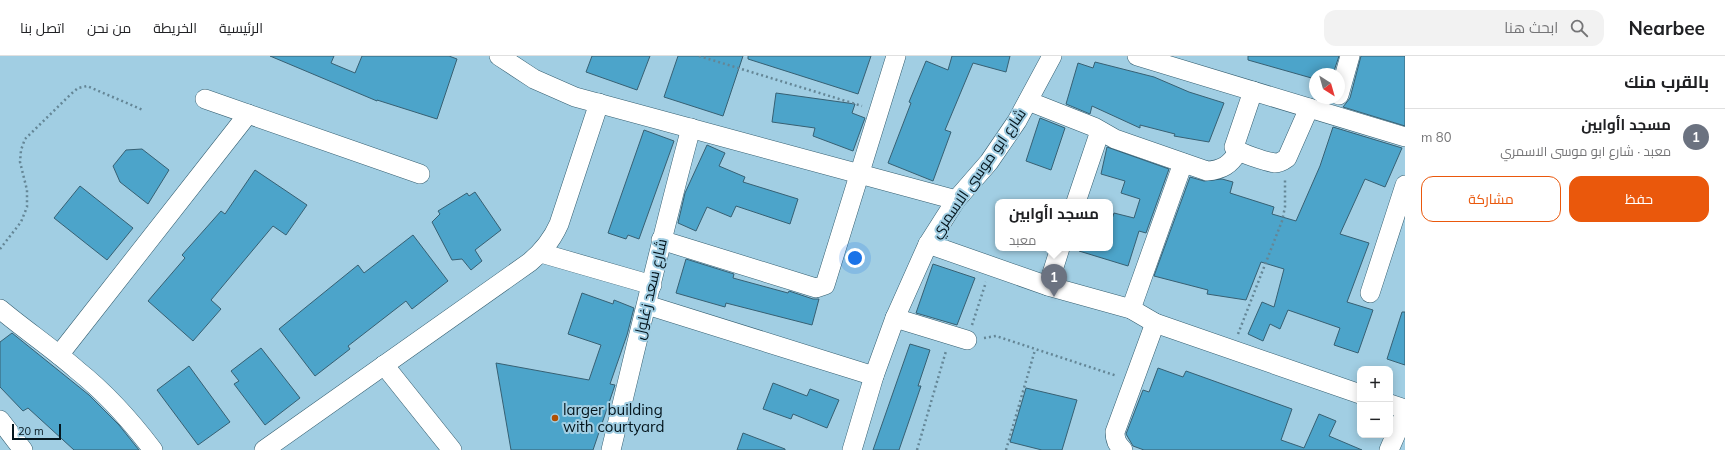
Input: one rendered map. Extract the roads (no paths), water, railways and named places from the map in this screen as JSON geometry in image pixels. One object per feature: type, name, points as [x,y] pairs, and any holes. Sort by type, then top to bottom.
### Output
[{"type":"street","points":[[661,240],[819,288],[826,282],[858,174],[896,56]]},
{"type":"street","name":"شارع ابو موسى الاسمري","points":[[852,450],[874,376],[895,318],[928,244],[956,200],[988,162],[1017,121],[1052,56]]},
{"type":"street","points":[[1138,56],[1309,108],[1336,106],[1405,137]]},
{"type":"street","points":[[1345,74],[1350,56]]},
{"type":"street","points":[[502,57],[534,79],[556,90],[956,200]]},
{"type":"street","points":[[1253,91],[1235,144],[1236,150],[1238,152],[1270,162],[1282,161],[1287,158],[1309,108]]},
{"type":"street","points":[[205,100],[420,174]]},
{"type":"street","points":[[1028,100],[1115,139],[1207,171],[1216,170],[1226,166],[1233,160],[1238,152]]},
{"type":"street","points":[[264,450],[541,253],[548,245],[559,224],[599,103]]},
{"type":"street","points":[[59,355],[248,114]]},
{"type":"street","name":"شارع سعد زغلول","points":[[611,450],[652,285],[661,240],[691,128]]},
{"type":"street","points":[[1077,199],[1100,131]]},
{"type":"street","points":[[1131,309],[1183,162]]},
{"type":"street","points":[[1370,293],[1405,185]]},
{"type":"street","points":[[928,244],[1048,286],[1131,309],[1155,323],[1357,393]]},
{"type":"street","points":[[1048,286],[1059,251]]},
{"type":"street","points":[[541,253],[652,285]]},
{"type":"street","points":[[647,305],[874,376]]},
{"type":"street","points":[[0,308],[59,355],[103,393],[123,413],[154,450]]},
{"type":"street","points":[[895,318],[959,337]]},
{"type":"street","points":[[1123,450],[1117,445],[1115,438],[1116,432],[1155,323]]},
{"type":"street","points":[[384,365],[452,450]]},
{"type":"street","points":[[1393,405],[1405,409]]},
{"type":"street","points":[[1389,450],[1405,413]]},
{"type":"street","points":[[0,420],[20,449]]},
{"type":"place","name":"مسجد اأوابين","points":[[1054,297]]},
{"type":"place","name":"larger building with courtyard","points":[[555,418]]}]
